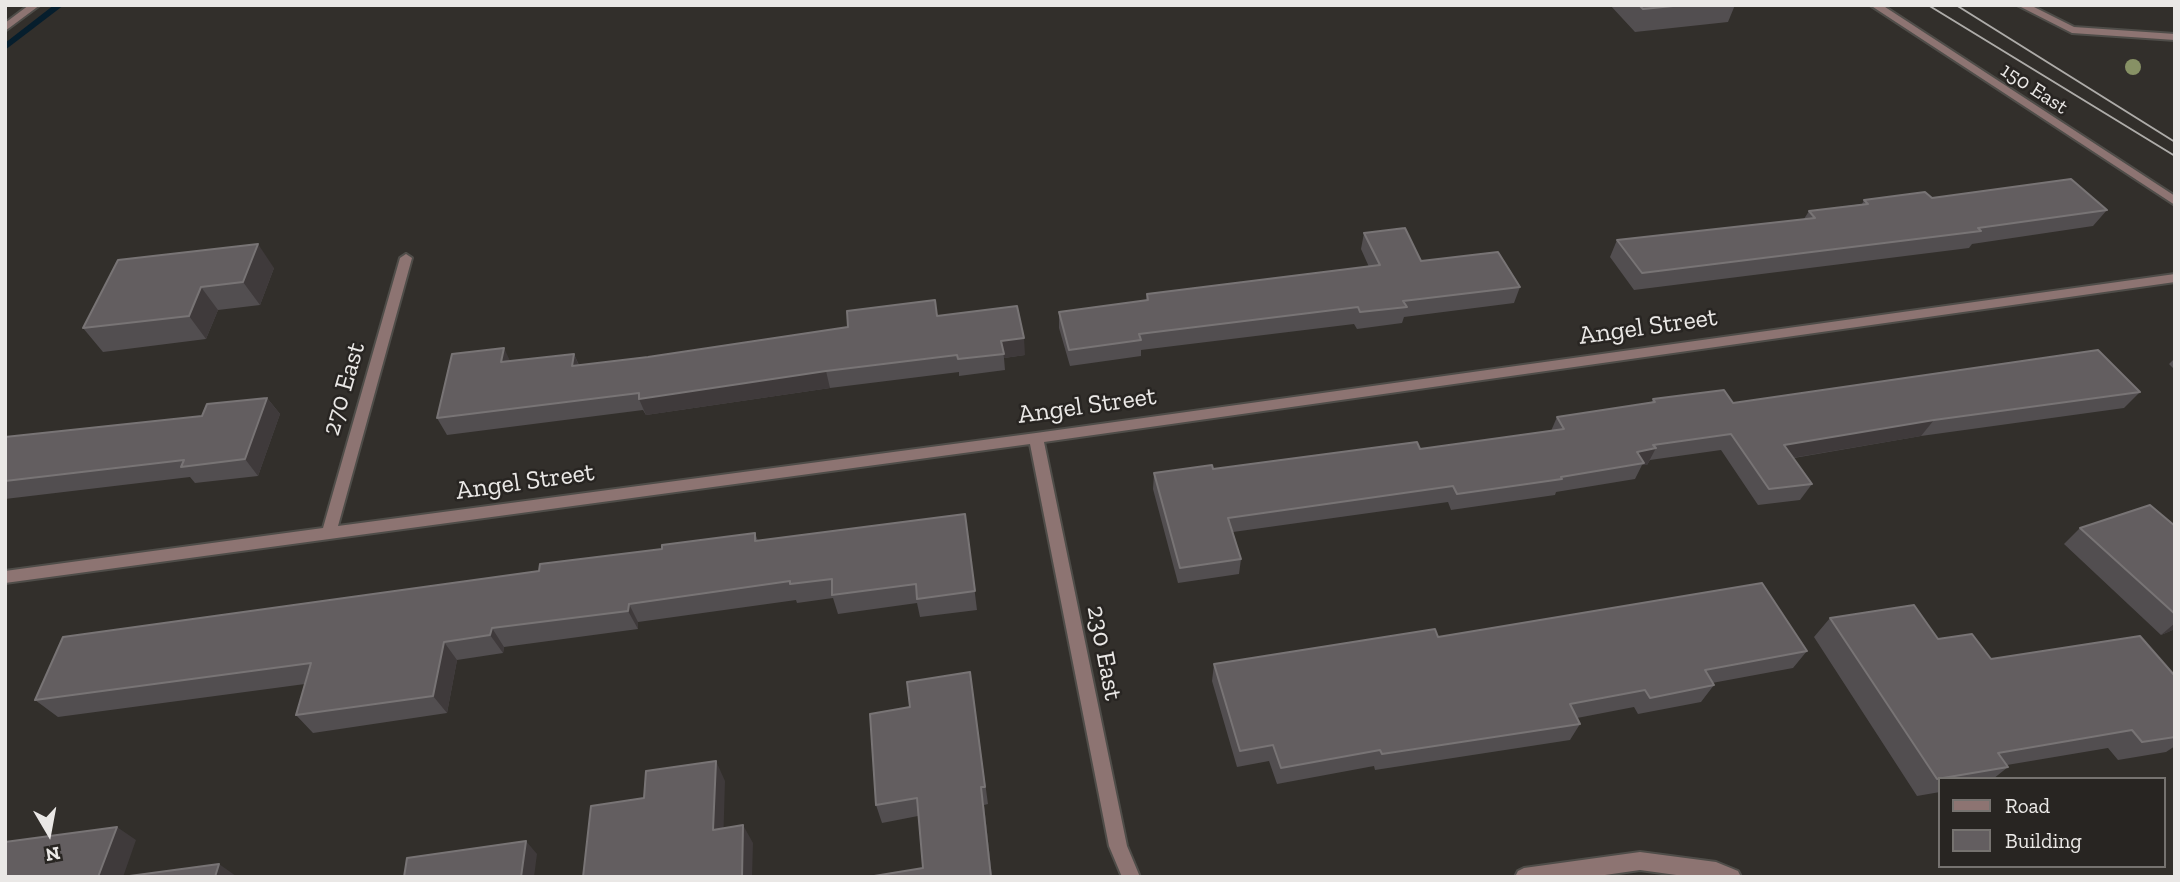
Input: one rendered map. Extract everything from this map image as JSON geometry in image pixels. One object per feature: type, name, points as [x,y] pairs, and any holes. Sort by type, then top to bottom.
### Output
[{"type":"street","points":[[5,28],[35,5]]},
{"type":"street","name":"150 East","points":[[1875,5],[2175,201]]},
{"type":"street","points":[[2022,5],[2072,30],[2175,37]]},
{"type":"street","name":"270 East","points":[[329,533],[406,258]]},
{"type":"street","name":"Angel Street","points":[[5,577],[1037,438],[2175,278]]},
{"type":"street","name":"230 East","points":[[1037,438],[1118,846],[1131,877]]},
{"type":"street","points":[[1524,877],[1640,861],[1716,871],[1732,877]]},
{"type":"building","points":[[1639,5],[1683,5],[1643,9]]},
{"type":"building","points":[[2071,179],[2107,210],[1978,228],[1981,231],[1642,273],[1617,240],[1815,218],[1809,211],[1868,204],[1864,200],[1925,192],[1932,198]]},
{"type":"building","points":[[1405,228],[1421,261],[1498,252],[1520,287],[1403,301],[1407,307],[1360,312],[1358,307],[1139,334],[1141,340],[1069,350],[1059,312],[1148,300],[1147,294],[1380,265],[1364,233]]},
{"type":"building","points":[[258,244],[243,282],[201,287],[189,316],[83,328],[118,260]]},
{"type":"building","points":[[935,300],[937,316],[1017,306],[1024,338],[1001,341],[1004,354],[958,359],[957,355],[826,371],[639,399],[639,393],[437,418],[452,354],[504,348],[501,362],[574,354],[572,366],[848,327],[847,311]]},
{"type":"building","points":[[2098,350],[2140,392],[1934,420],[1784,445],[1812,484],[1769,489],[1731,434],[1653,445],[1656,448],[1637,452],[1644,463],[1561,477],[1562,479],[1457,494],[1453,486],[1228,518],[1241,559],[1180,568],[1154,473],[1212,465],[1213,469],[1417,442],[1420,449],[1564,429],[1557,417],[1655,402],[1653,399],[1724,390],[1733,403]]},
{"type":"building","points":[[267,398],[245,459],[181,467],[184,460],[5,481],[5,437],[202,416],[207,404]]},
{"type":"building","points":[[2150,505],[2175,526],[2175,614],[2080,528]]},
{"type":"building","points":[[965,514],[975,591],[917,599],[916,584],[832,595],[832,579],[790,584],[790,581],[629,604],[628,611],[492,628],[490,635],[444,642],[433,696],[296,715],[311,663],[35,700],[63,637],[539,571],[540,564],[662,549],[662,545],[755,533],[755,541]]},
{"type":"building","points":[[1762,583],[1807,651],[1705,670],[1714,685],[1650,698],[1645,690],[1570,704],[1580,724],[1382,754],[1380,750],[1281,768],[1273,745],[1240,751],[1214,664],[1435,629],[1438,637]]},
{"type":"building","points":[[1914,605],[1938,639],[1972,634],[1991,659],[2140,636],[2175,676],[2175,737],[2142,742],[2132,730],[1998,753],[2008,767],[1937,779],[1830,618]]},
{"type":"building","points":[[970,672],[985,787],[981,787],[991,877],[868,877],[923,868],[917,798],[876,805],[870,714],[910,707],[907,682]]},
{"type":"building","points":[[716,761],[713,830],[743,825],[742,877],[583,877],[591,806],[644,798],[646,771]]},
{"type":"building","points":[[117,827],[98,877],[5,877],[5,842]]},
{"type":"building","points":[[526,841],[521,877],[404,877],[407,858]]},
{"type":"building","points":[[219,864],[215,877],[122,877]]},
{"type":"waterway","points":[[5,47],[60,5]]},
{"type":"tram line","points":[[1928,5],[2175,156]]},
{"type":"tram line","points":[[1956,5],[2175,142]]}]
